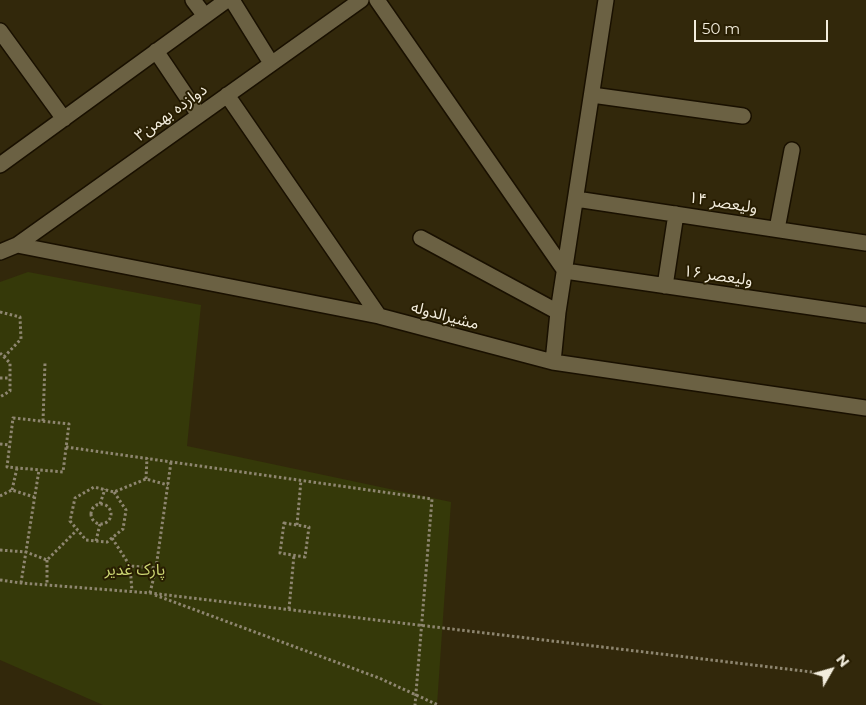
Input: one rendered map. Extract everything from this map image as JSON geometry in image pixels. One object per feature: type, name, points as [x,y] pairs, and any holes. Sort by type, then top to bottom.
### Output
[{"type":"street","points":[[193,0],[205,16]]},
{"type":"street","points":[[0,165],[227,0]]},
{"type":"street","points":[[232,0],[271,64]]},
{"type":"street","name":"دوازده بهمن۳","points":[[0,252],[17,245],[361,0]]},
{"type":"street","points":[[377,0],[564,271]]},
{"type":"street","points":[[553,362],[564,271],[606,0]]},
{"type":"street","points":[[0,31],[64,119]]},
{"type":"street","points":[[156,51],[199,115]]},
{"type":"street","points":[[592,94],[743,116]]},
{"type":"street","points":[[227,95],[379,316]]},
{"type":"street","points":[[778,229],[792,150]]},
{"type":"street","name":"ولیعصر ۱۴","points":[[576,199],[866,243]]},
{"type":"street","points":[[665,286],[676,214]]},
{"type":"street","points":[[422,238],[558,312]]},
{"type":"street","name":"مشیرالدوله","points":[[17,245],[379,316],[553,362],[866,408]]},
{"type":"street","name":"ولیعصر ۱۶","points":[[564,271],[866,315]]},
{"type":"path","points":[[0,312],[20,317],[21,339],[4,357]]},
{"type":"path","points":[[0,353],[10,363],[10,391],[0,398]]},
{"type":"path","points":[[43,421],[46,362]]},
{"type":"path","points":[[0,378],[10,378]]},
{"type":"path","points":[[13,418],[43,421],[69,424],[63,472],[7,467],[13,418]]},
{"type":"path","points":[[0,444],[9,445]]},
{"type":"path","points":[[66,446],[432,499],[415,705]]},
{"type":"path","points":[[146,479],[147,458]]},
{"type":"path","points":[[150,593],[156,568],[171,462]]},
{"type":"path","points":[[12,490],[17,468]]},
{"type":"path","points":[[21,583],[39,470]]},
{"type":"path","points":[[114,492],[126,510],[123,529],[107,542],[86,540],[70,522],[75,498],[94,487],[114,492],[146,479],[168,485]]},
{"type":"path","points":[[297,525],[301,480]]},
{"type":"path","points":[[100,504],[104,489]]},
{"type":"path","points":[[0,496],[12,490],[34,498]]},
{"type":"path","points":[[100,504],[106,506],[111,514],[106,523],[100,524],[94,521],[90,515],[94,506],[100,504]]},
{"type":"path","points":[[284,523],[309,527],[305,557],[294,555],[280,554],[284,523]]},
{"type":"path","points":[[96,541],[100,524]]},
{"type":"path","points":[[47,585],[47,560],[77,530]]},
{"type":"path","points":[[112,538],[130,566],[132,591]]},
{"type":"path","points":[[0,552],[26,552],[47,560]]},
{"type":"path","points":[[289,609],[294,555]]},
{"type":"path","points":[[130,566],[156,568]]},
{"type":"path","points":[[0,580],[150,593],[812,672]]},
{"type":"path","points":[[150,593],[379,678],[438,705]]},
{"type":"green space","name":"پارک غدیر","points":[[28,272],[201,305],[187,446],[451,502],[437,705],[103,705],[0,660],[0,282]]}]
